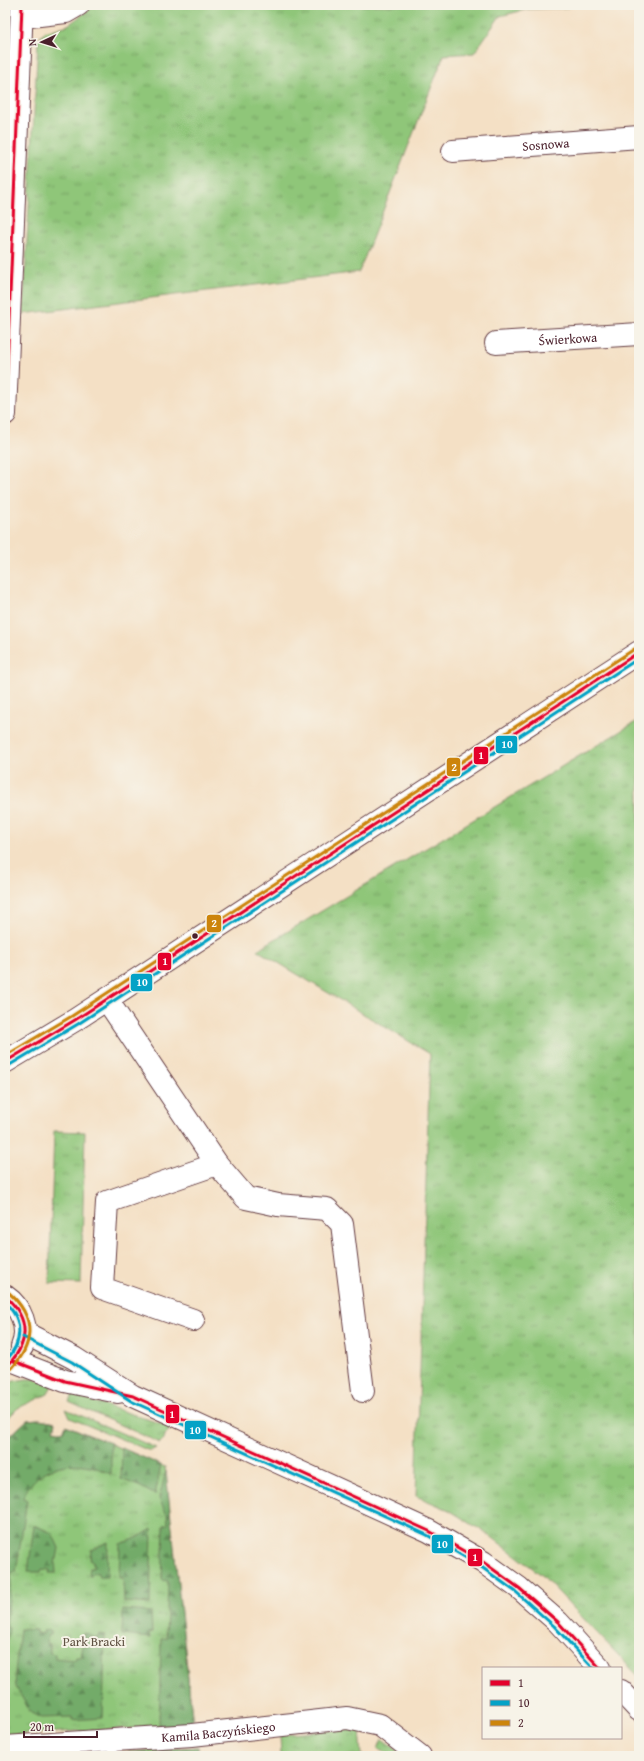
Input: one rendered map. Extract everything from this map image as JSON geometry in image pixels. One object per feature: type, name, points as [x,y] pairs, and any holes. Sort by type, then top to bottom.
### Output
[{"type":"street","points":[[5,414],[22,11],[66,12],[78,5]]},
{"type":"street","name":"Sosnowa","points":[[453,151],[639,137]]},
{"type":"street","name":"Świerkowa","points":[[496,343],[639,334]]},
{"type":"street","points":[[5,1062],[107,1000],[639,652]]},
{"type":"street","points":[[107,1000],[217,1164],[246,1198],[278,1205],[327,1208],[342,1224],[363,1391]]},
{"type":"street","points":[[193,1320],[102,1288],[107,1202],[217,1164]]},
{"type":"street","points":[[5,1296],[19,1310],[25,1333],[24,1343],[10,1364],[65,1381],[133,1396]]},
{"type":"street","points":[[25,1333],[74,1358],[133,1396],[429,1531],[476,1558],[519,1588],[558,1622],[599,1667]]},
{"type":"street","points":[[622,1692],[639,1710]]},
{"type":"street","name":"Kamila Baczyńskiego","points":[[5,1747],[192,1735],[347,1718],[380,1725],[420,1756]]},
{"type":"green space","points":[[96,5],[572,5],[566,8],[529,9],[500,16],[474,53],[444,55],[359,272],[23,314],[38,40],[45,32],[68,25]]},
{"type":"green space","points":[[639,720],[639,1677],[543,1576],[489,1535],[449,1510],[416,1496],[430,1054],[257,950]]},
{"type":"green space","points":[[54,1131],[85,1132],[81,1284],[49,1283]]},
{"type":"green space","points":[[34,1379],[52,1385],[48,1394],[18,1408],[5,1421],[5,1386],[14,1381]]},
{"type":"green space","points":[[73,1393],[86,1399],[171,1427],[160,1443],[69,1402]]},
{"type":"green space","points":[[66,1409],[156,1448],[150,1451],[70,1418]]},
{"type":"green space","name":"Park Bracki","points":[[39,1419],[56,1422],[54,1430],[63,1432],[66,1425],[165,1467],[193,1725],[5,1735],[5,1441],[27,1420]]},
{"type":"green space","points":[[39,1419],[56,1422],[54,1430],[63,1432],[66,1425],[111,1443],[111,1474],[90,1466],[60,1466],[41,1474],[28,1489],[23,1498],[27,1500],[16,1572],[12,1572],[6,1627],[9,1628],[5,1657],[5,1441],[27,1420]]},
{"type":"green space","points":[[122,1448],[161,1465],[155,1495],[141,1487],[121,1479]]},
{"type":"green space","points":[[166,1471],[193,1725],[159,1727],[161,1639],[166,1638],[168,1581],[162,1580],[164,1525],[168,1524],[167,1515],[159,1499]]},
{"type":"green space","points":[[34,1525],[52,1533],[59,1548],[57,1559],[55,1559],[56,1573],[49,1573],[50,1570],[42,1569],[41,1572],[28,1572]]},
{"type":"green space","points":[[152,1529],[150,1604],[124,1602],[123,1578],[119,1578],[120,1544],[137,1538]]},
{"type":"green space","points":[[108,1542],[107,1577],[99,1577],[98,1573],[92,1573],[91,1576],[89,1575],[90,1568],[93,1568],[93,1561],[90,1561],[91,1550]]},
{"type":"green space","points":[[123,1610],[151,1612],[152,1632],[149,1633],[150,1638],[122,1635]]},
{"type":"green space","points":[[20,1629],[36,1630],[36,1633],[43,1634],[44,1630],[51,1631],[51,1635],[48,1635],[47,1643],[50,1644],[50,1653],[55,1654],[55,1658],[75,1660],[76,1657],[81,1657],[83,1646],[87,1646],[87,1639],[83,1638],[83,1633],[90,1634],[90,1637],[98,1637],[99,1634],[105,1635],[103,1718],[72,1720],[72,1717],[41,1718],[31,1713],[16,1687],[15,1673]]},
{"type":"green space","points":[[360,1728],[362,1756],[281,1756],[280,1735]]},
{"type":"green space","points":[[382,1739],[406,1756],[394,1756],[378,1749]]},
{"type":"green space","points":[[198,1747],[199,1756],[71,1756]]},
{"type":"green space","points":[[198,1747],[199,1756],[158,1756],[158,1750]]},
{"type":"green space","points":[[147,1751],[147,1756],[113,1756],[113,1753]]},
{"type":"transit line","name":"1","points":[[5,414],[22,5]]},
{"type":"transit line","name":"2","points":[[5,1056],[72,1016],[636,648]]},
{"type":"transit line","name":"1","points":[[5,1062],[75,1020],[639,652]]},
{"type":"transit line","name":"10","points":[[8,1066],[78,1024],[639,658]]},
{"type":"transit line","name":"2","points":[[8,1292],[24,1311],[28,1321],[29,1332],[28,1342],[23,1352],[8,1372]]},
{"type":"transit line","name":"1","points":[[5,1296],[19,1314],[23,1323],[24,1332],[23,1341],[19,1350],[5,1368]]},
{"type":"transit line","name":"10","points":[[5,1303],[16,1316],[19,1332],[15,1347],[5,1361]]},
{"type":"transit line","name":"10","points":[[23,1337],[72,1362],[131,1401],[427,1535],[480,1566],[516,1592],[554,1626],[592,1667]]},
{"type":"transit line","name":"1","points":[[14,1361],[65,1381],[133,1396],[429,1531],[483,1562],[519,1588],[558,1622],[599,1667]]}]
